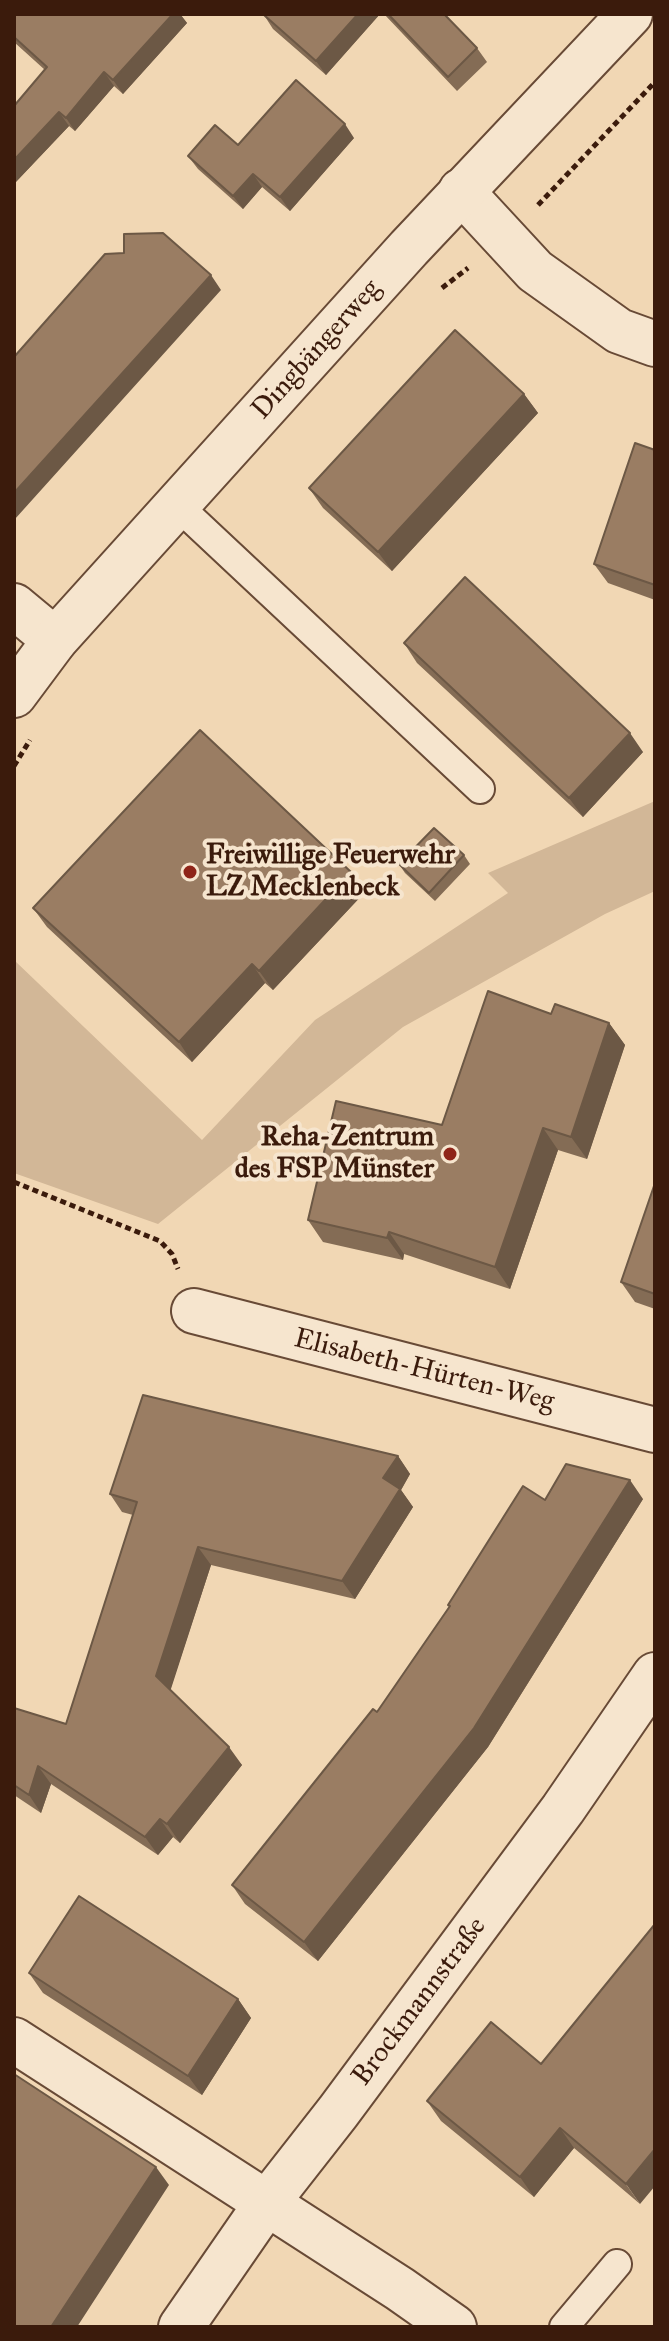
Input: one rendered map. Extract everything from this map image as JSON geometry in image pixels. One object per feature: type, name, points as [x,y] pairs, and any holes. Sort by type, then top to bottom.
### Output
[{"type":"street","name":"Dingbängerweg","points":[[14,695],[55,640],[461,191],[630,14]]},
{"type":"street","points":[[461,191],[535,271],[619,331],[655,344]]},
{"type":"street","points":[[14,606],[55,640]]},
{"type":"street","name":"Elisabeth-Hürten-Weg","points":[[194,1311],[655,1430]]},
{"type":"street","name":"Brockmannstraße","points":[[181,2327],[266,2204],[549,1828],[655,1675]]},
{"type":"street","points":[[14,2040],[454,2327]]},
{"type":"lane","points":[[178,506],[480,789]]},
{"type":"lane","points":[[564,2327],[617,2264]]},
{"type":"path","points":[[14,1182],[160,1241],[172,1254],[194,1311]]},
{"type":"shaded area","points":[[655,801],[655,891],[605,914],[403,1027],[158,1224],[14,1173],[14,960],[202,1140],[315,1020],[508,893],[488,873]]},
{"type":"building","points":[[14,14],[173,14],[113,80],[104,72],[66,118],[59,112],[14,160],[14,106],[47,67],[14,37]]},
{"type":"building","points":[[265,14],[358,14],[316,61]]},
{"type":"building","points":[[388,14],[444,14],[477,48],[448,77]]},
{"type":"building","points":[[296,80],[345,124],[280,197],[253,174],[233,196],[188,156],[215,125],[238,145]]},
{"type":"building","points":[[163,233],[211,275],[14,493],[14,357],[105,254],[124,253],[124,234]]},
{"type":"building","points":[[455,330],[524,394],[378,552],[309,488]]},
{"type":"building","points":[[635,443],[655,450],[655,585],[594,564]]},
{"type":"building","points":[[465,577],[630,733],[569,798],[404,643]]},
{"type":"building","points":[[200,730],[351,872],[259,971],[252,964],[179,1042],[33,908]]},
{"type":"building","points":[[434,828],[464,855],[429,893],[399,864]]},
{"type":"building","name":"Reha-Zentrum des FSP Münster","points":[[488,991],[551,1014],[555,1004],[609,1023],[571,1137],[543,1128],[495,1267],[389,1232],[387,1238],[308,1220],[336,1101],[442,1125]]},
{"type":"building","points":[[655,1183],[655,1294],[621,1282]]},
{"type":"building","points":[[143,1395],[398,1456],[383,1478],[400,1489],[342,1581],[198,1547],[156,1676],[229,1747],[167,1824],[160,1819],[145,1837],[38,1766],[29,1795],[14,1785],[14,1708],[66,1724],[137,1502],[110,1494]]},
{"type":"building","points":[[566,1464],[630,1480],[474,1728],[304,1942],[232,1885],[373,1709],[377,1712],[450,1606],[523,1486],[545,1500]]},
{"type":"building","points":[[79,1896],[238,1999],[188,2076],[29,1973]]},
{"type":"building","points":[[655,1924],[655,2149],[626,2184],[560,2128],[520,2177],[427,2101],[491,2022],[541,2064]]},
{"type":"building","points":[[14,2074],[156,2167],[51,2327],[14,2327]]},
{"type":"place","name":"Freiwillige Feuerwehr LZ Mecklenbeck","points":[[190,872]]},
{"type":"place","name":"Reha-Zentrum des FSP Münster","points":[[450,1154]]}]
